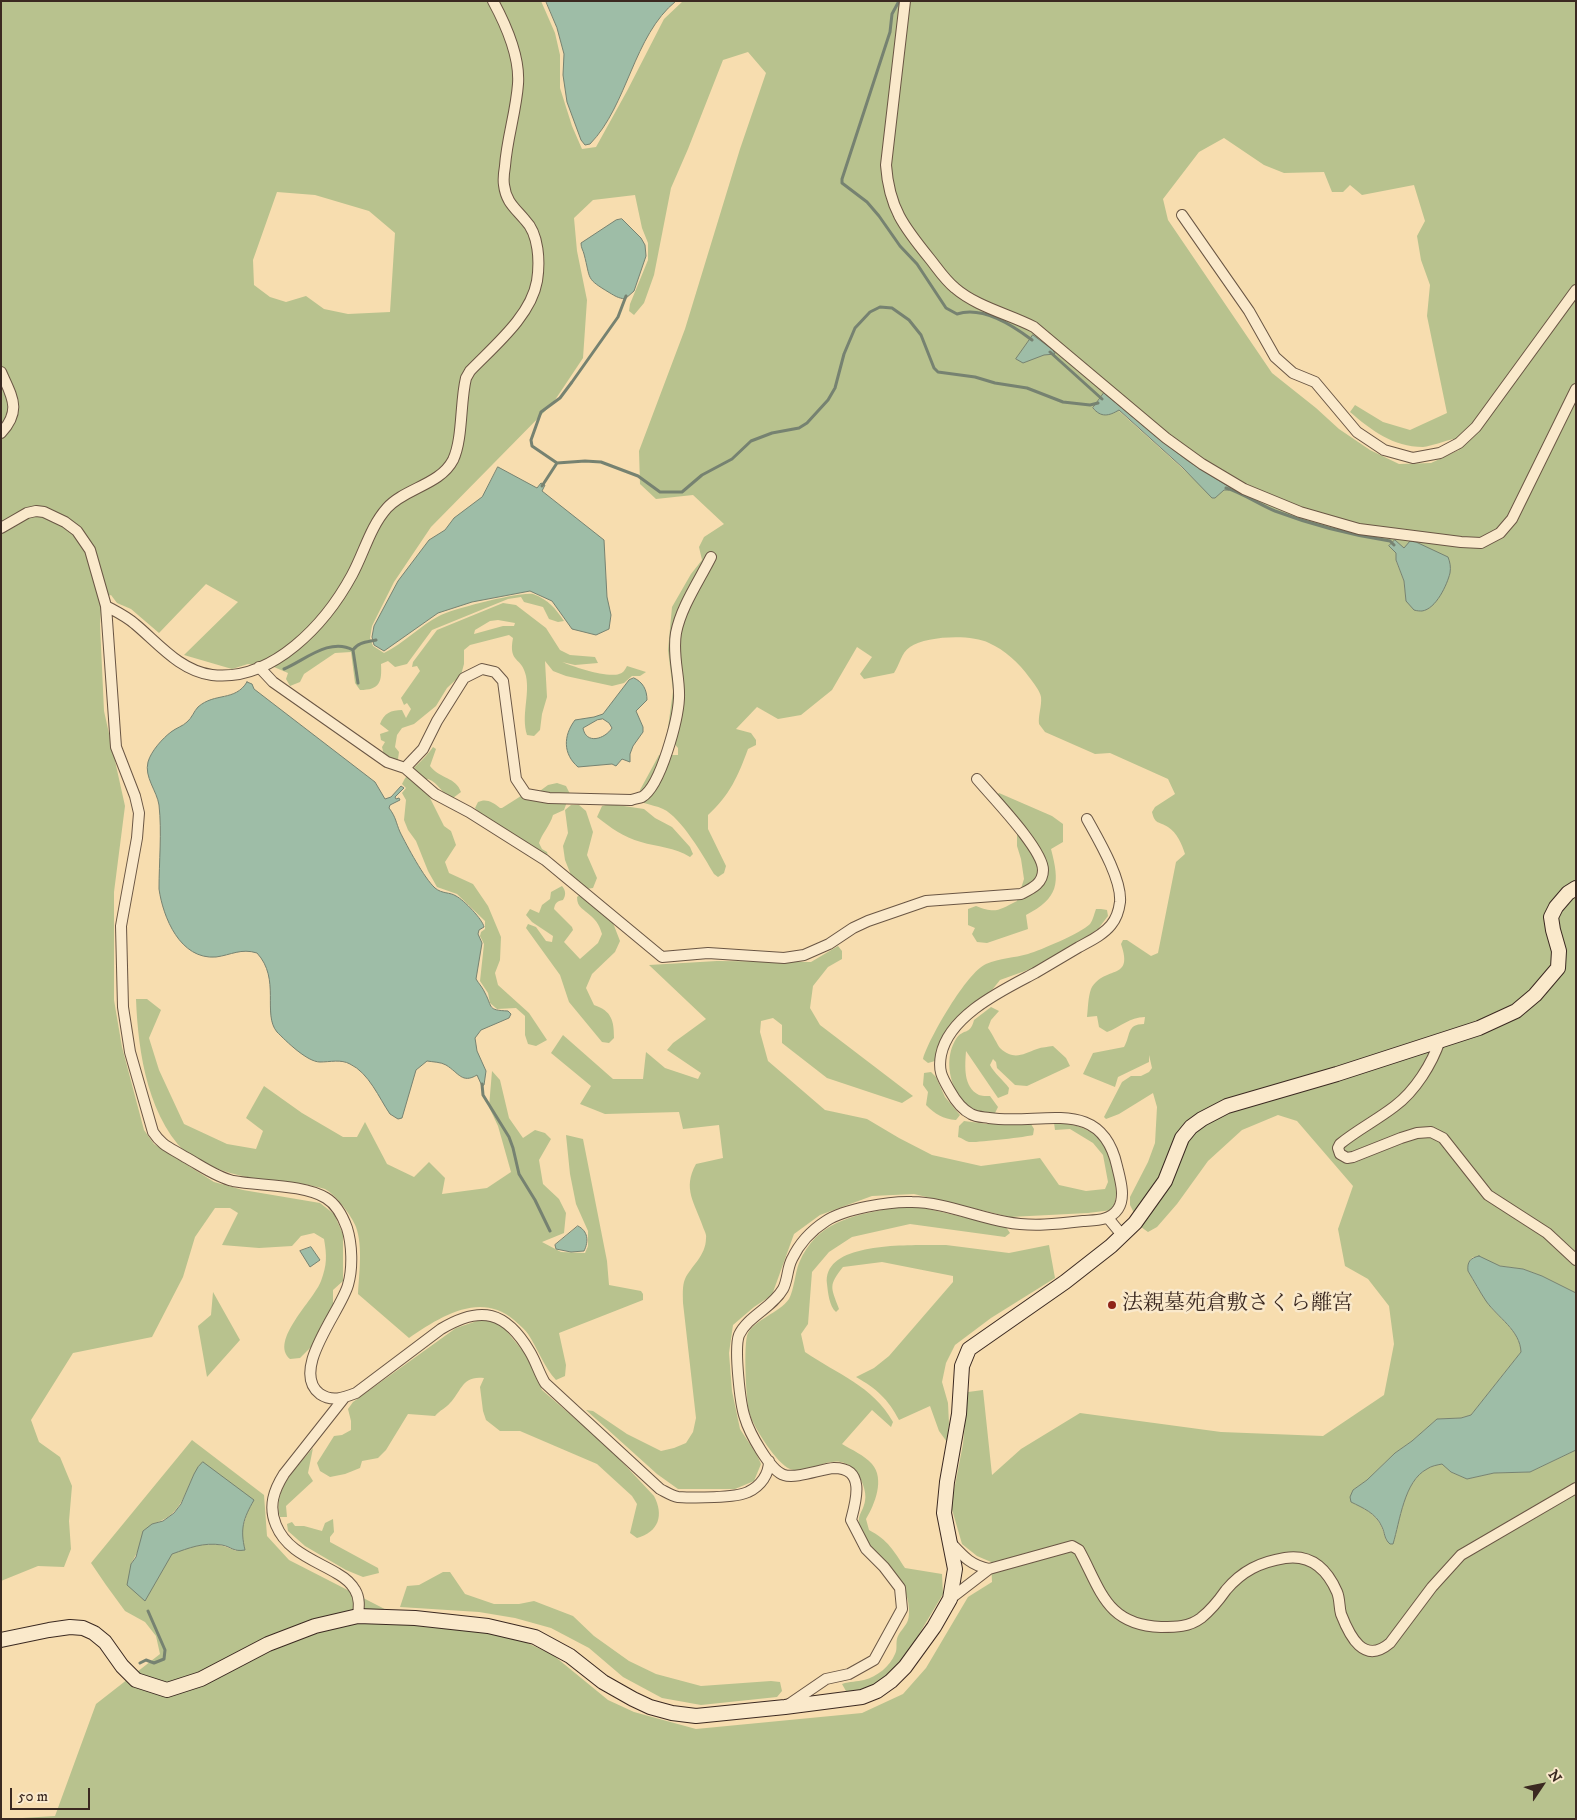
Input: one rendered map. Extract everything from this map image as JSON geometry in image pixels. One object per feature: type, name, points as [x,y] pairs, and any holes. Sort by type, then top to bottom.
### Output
[{"type":"street","points":[[106,606],[133,622],[178,661],[193,670],[211,675],[231,676],[259,667],[306,638],[319,624],[353,574],[378,518],[390,505],[436,478],[449,468],[454,457],[458,437],[466,378],[470,371],[525,311],[533,295],[537,280],[538,259],[536,240],[526,220],[514,209],[507,197],[504,184],[506,152],[518,83],[517,66],[501,16],[493,1]]},
{"type":"street","points":[[905,1],[886,165],[891,199],[910,234],[955,288],[982,304],[1016,318],[1034,328],[1166,438],[1202,464],[1244,489],[1300,512],[1359,529],[1481,543],[1500,533],[1512,519],[1576,389]]},
{"type":"street","points":[[1182,215],[1249,311],[1275,357],[1293,373],[1315,382],[1357,432],[1384,450],[1413,458],[1440,453],[1459,443],[1476,427],[1576,290]]},
{"type":"street","points":[[1,372],[14,404],[14,414],[9,424],[1,433]]},
{"type":"street","points":[[1,528],[27,513],[36,511],[44,512],[65,522],[77,531],[90,550],[106,606],[116,747],[135,796],[139,814],[137,838],[121,926],[123,1007],[130,1052],[149,1121],[160,1142],[219,1176],[231,1180],[311,1192],[327,1198],[344,1219],[348,1232],[351,1256],[349,1283],[343,1299],[316,1348],[309,1366],[311,1379],[316,1390],[324,1397],[329,1398],[344,1398],[356,1393],[441,1329],[453,1322],[477,1314],[489,1315],[503,1321],[514,1330],[532,1354],[540,1375],[552,1390],[660,1489],[678,1496],[712,1497],[747,1492],[762,1481],[769,1469],[768,1461]]},
{"type":"street","points":[[405,768],[423,749],[464,678],[482,669],[495,672],[503,681],[516,779],[526,794],[549,798],[631,800],[642,797],[653,785],[668,749],[677,720],[679,697],[675,660],[676,633],[683,612],[711,557]]},
{"type":"street","points":[[259,667],[273,682],[387,762],[405,768],[435,794],[469,812],[544,860],[662,957],[708,952],[784,958],[804,954],[829,944],[853,928],[868,921],[926,902],[1021,894],[1034,888],[1041,880],[1044,869],[1040,858],[1015,823],[977,779]]},
{"type":"street","points":[[785,1707],[826,1678],[849,1674],[874,1660],[902,1610],[900,1588],[884,1567],[866,1549],[851,1520],[857,1492],[856,1483],[850,1473],[840,1468],[834,1468],[790,1476],[781,1475],[768,1461],[744,1416],[738,1375],[738,1338],[746,1324],[771,1304],[784,1288],[791,1259],[807,1236],[828,1219],[862,1208],[914,1201],[1022,1225],[1067,1223],[1108,1218],[1118,1210],[1123,1196],[1117,1164],[1110,1145],[1100,1130],[1083,1120],[1065,1117],[1005,1120],[973,1116],[956,1102],[940,1073],[942,1052],[960,1022],[998,992],[1054,962],[1102,933],[1110,926],[1117,914],[1120,900],[1118,888],[1108,860],[1087,819]]},
{"type":"street","points":[[1,1640],[49,1630],[70,1627],[83,1628],[94,1633],[105,1642],[122,1666],[136,1680],[167,1690],[201,1679],[291,1634],[323,1624],[358,1616],[414,1618],[488,1626],[535,1637],[570,1656],[603,1682],[650,1707],[672,1713],[696,1716],[785,1707],[862,1697],[877,1691],[891,1682],[905,1667],[934,1627],[950,1599],[955,1568],[944,1513],[947,1482],[959,1414],[962,1366],[969,1349],[1065,1282],[1122,1235],[1146,1209],[1165,1181],[1182,1138],[1191,1127],[1202,1119],[1227,1106],[1337,1074],[1495,1022],[1516,1010],[1535,995],[1558,968],[1559,951],[1552,930],[1551,917],[1556,907],[1568,893],[1576,888]]},
{"type":"street","points":[[1440,1040],[1434,1057],[1406,1096],[1340,1144],[1338,1148],[1340,1154],[1347,1158],[1353,1157],[1417,1133],[1431,1132],[1443,1138],[1488,1195],[1547,1233],[1576,1260]]},
{"type":"street","points":[[1108,1218],[1122,1235]]},
{"type":"street","points":[[344,1398],[284,1474],[276,1487],[271,1502],[272,1517],[277,1528],[294,1550],[320,1563],[351,1584],[356,1591],[359,1604],[358,1616]]},
{"type":"street","points":[[950,1599],[989,1569],[1072,1546],[1079,1550],[1100,1593],[1111,1608],[1122,1617],[1154,1627],[1176,1627],[1190,1625],[1202,1617],[1216,1604],[1235,1580],[1250,1568],[1277,1560],[1304,1558],[1316,1564],[1326,1574],[1338,1593],[1340,1612],[1349,1632],[1359,1646],[1370,1652],[1382,1650],[1390,1643],[1432,1587],[1461,1555],[1576,1488]]},
{"type":"street","points":[[950,1542],[967,1560],[978,1567],[989,1569]]},
{"type":"green space","points":[[1,1],[541,1],[555,33],[560,55],[560,88],[572,126],[582,149],[596,147],[664,19],[683,1],[1576,1],[1576,1293],[1523,1269],[1501,1266],[1473,1257],[1469,1262],[1468,1271],[1489,1305],[1517,1338],[1521,1352],[1471,1415],[1461,1418],[1437,1419],[1353,1490],[1351,1502],[1370,1512],[1381,1526],[1386,1540],[1393,1543],[1408,1492],[1419,1475],[1430,1467],[1442,1463],[1451,1472],[1467,1479],[1494,1473],[1530,1472],[1576,1450],[1576,1819],[6,1819],[55,1816],[96,1704],[160,1654],[156,1636],[145,1622],[125,1611],[91,1563],[192,1440],[264,1495],[267,1536],[289,1560],[412,1623],[476,1629],[519,1639],[553,1655],[608,1700],[634,1712],[696,1729],[862,1713],[903,1694],[926,1668],[968,1597],[992,1582],[991,1562],[977,1556],[962,1544],[951,1506],[963,1444],[968,1392],[983,1390],[992,1475],[1021,1449],[1080,1413],[1221,1432],[1323,1436],[1384,1395],[1394,1344],[1389,1306],[1368,1279],[1345,1266],[1338,1229],[1353,1186],[1297,1121],[1278,1115],[1242,1130],[1208,1161],[1177,1204],[1157,1227],[1148,1232],[1141,1227],[1130,1205],[1130,1197],[1148,1162],[1155,1143],[1157,1107],[1153,1093],[1119,1114],[1106,1119],[1104,1117],[1122,1082],[1131,1076],[1141,1076],[1152,1068],[1149,1055],[1149,1062],[1118,1077],[1115,1087],[1083,1074],[1093,1053],[1124,1047],[1132,1028],[1144,1024],[1145,1017],[1139,1017],[1107,1032],[1099,1027],[1097,1016],[1087,1017],[1088,1003],[1091,989],[1097,981],[1121,968],[1124,964],[1121,944],[1123,940],[1127,940],[1151,956],[1158,953],[1176,862],[1185,854],[1174,832],[1156,821],[1152,812],[1155,807],[1175,794],[1168,779],[1110,753],[1095,754],[1045,732],[1039,724],[1041,700],[1038,689],[1025,672],[1001,649],[981,640],[960,637],[927,640],[917,643],[905,652],[894,673],[864,679],[860,674],[872,657],[857,647],[832,690],[801,715],[778,719],[757,707],[736,729],[751,733],[756,740],[756,745],[748,749],[732,785],[716,808],[708,815],[708,829],[726,866],[724,873],[718,877],[714,874],[691,838],[670,813],[656,806],[644,803],[640,790],[659,755],[678,755],[678,748],[667,735],[673,691],[668,650],[672,607],[691,574],[702,560],[699,547],[704,537],[724,524],[693,495],[656,499],[640,484],[639,451],[685,329],[740,149],[766,73],[748,52],[723,60],[671,188],[654,275],[644,303],[634,315],[629,311],[630,304],[648,260],[648,243],[642,228],[635,195],[593,200],[574,218],[577,251],[587,300],[583,358],[553,403],[431,527],[394,582],[372,626],[370,638],[373,646],[384,653],[432,620],[446,613],[486,601],[526,594],[539,596],[554,608],[564,621],[558,622],[549,619],[543,607],[524,602],[521,597],[508,599],[432,630],[407,664],[395,667],[388,661],[381,664],[381,676],[376,687],[360,690],[355,683],[351,652],[335,653],[304,674],[300,682],[290,686],[286,679],[288,673],[274,667],[248,664],[232,669],[184,655],[238,602],[206,584],[159,633],[131,609],[117,603],[111,595],[102,598],[100,624],[104,711],[125,806],[114,892],[114,1000],[122,1047],[144,1130],[154,1144],[214,1182],[243,1190],[320,1203],[334,1214],[343,1234],[343,1281],[333,1290],[333,1306],[311,1347],[300,1358],[290,1359],[285,1351],[285,1342],[295,1320],[321,1281],[326,1260],[324,1239],[314,1233],[301,1236],[292,1246],[259,1248],[222,1245],[238,1213],[230,1208],[215,1208],[195,1237],[183,1277],[152,1337],[73,1353],[31,1420],[39,1442],[60,1457],[72,1486],[69,1521],[71,1549],[64,1567],[38,1566],[1,1581]],"holes":[[[1224,138],[1264,165],[1284,173],[1324,172],[1332,192],[1343,192],[1350,185],[1362,195],[1414,185],[1425,221],[1417,236],[1421,260],[1430,285],[1427,316],[1447,413],[1410,430],[1383,422],[1355,405],[1350,412],[1374,431],[1392,441],[1423,447],[1453,439],[1459,450],[1431,463],[1399,464],[1370,450],[1339,429],[1272,373],[1168,220],[1163,199],[1199,152]],[[277,192],[315,195],[369,211],[395,233],[390,312],[348,314],[324,309],[306,296],[286,302],[270,297],[254,285],[253,260]],[[1104,393],[1188,461],[1230,487],[1220,492],[1215,498],[1118,410],[1093,408]],[[1404,548],[1406,601],[1404,581],[1396,561],[1396,553]],[[194,1474],[253,1500],[247,1513],[236,1551],[211,1544],[188,1548],[171,1554],[145,1600],[131,1564],[152,1524],[161,1521],[175,1511],[187,1491]]]},
{"type":"green space","points":[[503,603],[516,605],[546,628],[560,650],[570,655],[595,657],[598,663],[575,665],[562,662],[607,675],[620,674],[627,666],[646,672],[640,676],[632,676],[624,683],[612,686],[566,676],[553,671],[545,661],[547,697],[540,730],[534,736],[527,735],[525,728],[526,676],[522,665],[512,652],[513,638],[509,635],[470,645],[464,650],[464,664],[461,675],[447,688],[436,706],[414,724],[402,728],[397,735],[395,747],[399,752],[398,759],[394,761],[384,755],[382,747],[385,742],[381,740],[380,734],[389,731],[380,724],[388,713],[394,711],[402,710],[406,718],[411,709],[407,703],[404,705],[401,698],[420,671],[417,666],[412,667],[413,662],[437,630]],"holes":[[[498,620],[515,623],[514,626],[503,626],[474,634],[475,630],[490,621]]]},
{"type":"green space","points":[[433,747],[436,749],[430,766],[455,783],[461,792],[453,798],[428,779],[418,782],[427,792],[444,826],[451,831],[456,845],[445,862],[449,873],[473,884],[488,906],[501,937],[500,960],[495,973],[498,985],[529,1013],[547,1040],[536,1046],[528,1044],[525,1035],[525,1016],[516,1008],[497,1009],[490,1003],[488,993],[480,981],[484,944],[480,936],[481,932],[485,929],[485,921],[457,894],[437,887],[404,820],[406,800],[402,793],[406,788],[402,784],[408,774]]},
{"type":"green space","points":[[557,783],[566,786],[570,794],[564,810],[553,815],[540,839],[539,843],[542,849],[547,852],[548,856],[546,858],[480,814],[475,808],[478,802],[484,800],[502,808],[521,796],[529,799],[548,785]]},
{"type":"green space","points":[[999,793],[1052,816],[1063,824],[1063,842],[1051,849],[1056,880],[1051,896],[1037,909],[1026,915],[1028,929],[987,943],[977,942],[972,934],[975,928],[968,925],[968,909],[976,906],[988,910],[1006,907],[1017,901],[1024,879],[1013,814],[997,795]]},
{"type":"green space","points":[[610,804],[644,809],[655,818],[672,827],[690,847],[693,854],[690,857],[672,849],[628,838],[617,832],[597,817],[602,806]]},
{"type":"green space","points":[[571,805],[579,805],[586,811],[593,832],[587,855],[597,878],[593,888],[586,889],[571,875],[565,860],[563,846],[568,833],[565,810]]},
{"type":"green space","points":[[562,886],[565,896],[563,900],[555,905],[554,909],[572,927],[573,930],[564,942],[580,959],[598,943],[602,934],[595,920],[578,904],[577,897],[581,894],[613,923],[620,941],[615,952],[592,974],[586,988],[594,1005],[605,1010],[611,1017],[614,1038],[609,1043],[602,1042],[569,1002],[560,975],[526,928],[528,924],[536,927],[546,941],[552,942],[553,936],[532,922],[526,915],[530,909],[539,913],[542,905],[550,899],[551,892]]},
{"type":"green space","points":[[1096,909],[1107,910],[1108,916],[1098,929],[1059,955],[1036,967],[1000,980],[992,990],[969,1006],[950,1028],[937,1052],[935,1061],[928,1063],[923,1059],[933,1036],[959,992],[978,970],[991,962],[1028,954],[1070,936],[1090,924]]},
{"type":"green space","points":[[838,946],[842,951],[842,959],[828,967],[813,986],[810,1008],[820,1025],[913,1096],[902,1103],[827,1078],[782,1043],[782,1025],[773,1018],[761,1021],[760,1032],[768,1061],[825,1110],[867,1119],[932,1155],[981,1166],[1040,1158],[1059,1185],[1086,1191],[1105,1189],[1108,1182],[1103,1155],[1093,1143],[1070,1129],[1055,1130],[1054,1123],[1078,1126],[1096,1136],[1108,1151],[1112,1162],[1116,1189],[1114,1205],[1112,1210],[1088,1213],[1010,1217],[914,1194],[872,1196],[820,1215],[794,1234],[772,1295],[733,1325],[729,1353],[732,1391],[740,1429],[761,1464],[754,1481],[735,1489],[678,1489],[657,1474],[586,1410],[593,1411],[627,1434],[661,1451],[686,1443],[693,1432],[696,1418],[683,1288],[685,1279],[704,1250],[706,1237],[691,1196],[690,1181],[696,1164],[723,1158],[719,1125],[683,1129],[679,1112],[605,1114],[580,1104],[591,1086],[551,1053],[563,1035],[613,1079],[643,1079],[646,1052],[665,1068],[698,1079],[701,1073],[667,1050],[673,1043],[706,1019],[649,965],[717,961],[811,962]]},
{"type":"green space","points":[[136,999],[147,999],[161,1010],[149,1038],[159,1070],[184,1124],[227,1144],[256,1149],[263,1131],[246,1118],[264,1086],[302,1113],[343,1137],[357,1137],[365,1122],[387,1164],[414,1177],[429,1162],[445,1178],[442,1194],[487,1188],[511,1172],[498,1126],[489,1107],[492,1071],[500,1080],[509,1118],[523,1138],[535,1130],[545,1133],[551,1139],[539,1160],[543,1184],[559,1199],[566,1213],[564,1233],[542,1242],[561,1252],[585,1253],[588,1246],[588,1231],[576,1204],[570,1174],[566,1135],[583,1139],[607,1261],[609,1285],[641,1291],[643,1300],[559,1333],[566,1365],[565,1376],[556,1380],[525,1330],[501,1312],[488,1308],[474,1307],[460,1310],[434,1322],[409,1338],[358,1294],[360,1260],[356,1227],[347,1211],[329,1192],[325,1189],[308,1185],[251,1178],[231,1173],[196,1161],[178,1144],[165,1126],[148,1085],[139,1041]]},
{"type":"green space","points":[[991,1007],[999,1011],[991,1020],[988,1028],[999,1047],[1005,1052],[1019,1055],[1039,1048],[1053,1046],[1066,1058],[1070,1066],[1027,1086],[1015,1085],[997,1068],[996,1062],[993,1059],[990,1065],[1009,1088],[1008,1094],[998,1098],[966,1051],[965,1069],[970,1087],[979,1095],[990,1096],[998,1107],[994,1115],[981,1113],[961,1099],[951,1076],[949,1063],[956,1039],[970,1028],[974,1020]]},
{"type":"green space","points":[[931,1072],[936,1077],[945,1097],[960,1115],[956,1120],[940,1116],[926,1105],[928,1092],[923,1085],[924,1073]]},
{"type":"green space","points":[[964,1121],[988,1124],[1026,1123],[1031,1124],[1034,1129],[1033,1135],[1029,1136],[969,1142],[958,1137],[959,1126]]},
{"type":"green space","points":[[892,1208],[924,1208],[1006,1227],[1010,1233],[1005,1237],[910,1224],[852,1237],[829,1252],[812,1272],[808,1324],[801,1334],[805,1352],[865,1390],[885,1410],[893,1422],[891,1427],[872,1410],[842,1444],[865,1458],[876,1470],[878,1477],[877,1492],[873,1506],[866,1519],[869,1530],[886,1542],[905,1568],[942,1574],[943,1594],[906,1656],[887,1679],[864,1691],[846,1691],[842,1684],[864,1680],[878,1674],[893,1658],[896,1652],[898,1636],[908,1619],[907,1597],[903,1586],[873,1550],[861,1530],[859,1518],[864,1505],[865,1493],[855,1470],[847,1464],[839,1462],[831,1462],[807,1469],[790,1469],[779,1460],[761,1437],[750,1415],[747,1399],[746,1339],[748,1333],[756,1324],[780,1308],[789,1299],[799,1263],[807,1249],[826,1229],[850,1218]]},
{"type":"green space","points":[[946,1245],[1009,1253],[1049,1245],[1055,1278],[991,1318],[955,1345],[946,1363],[942,1382],[948,1403],[949,1424],[947,1442],[939,1431],[930,1406],[899,1420],[891,1406],[881,1395],[856,1377],[874,1368],[889,1356],[953,1282],[953,1276],[882,1262],[843,1267],[835,1278],[832,1287],[839,1309],[836,1312],[830,1303],[827,1284],[830,1269],[840,1259],[855,1252],[895,1246]]},
{"type":"green space","points":[[213,1292],[240,1340],[207,1377],[198,1326],[211,1315]]},
{"type":"green space","points":[[477,1321],[493,1321],[505,1329],[526,1355],[542,1390],[608,1447],[654,1496],[659,1516],[658,1522],[650,1532],[637,1538],[630,1533],[637,1504],[632,1496],[597,1464],[520,1431],[500,1431],[486,1420],[480,1387],[484,1378],[471,1379],[466,1382],[454,1399],[435,1416],[408,1414],[386,1450],[378,1458],[362,1461],[360,1468],[345,1474],[330,1477],[320,1471],[317,1463],[334,1436],[342,1435],[351,1430],[348,1409],[353,1402],[456,1328]]},
{"type":"green space","points":[[313,1448],[308,1473],[313,1481],[286,1506],[287,1517],[280,1517],[278,1507],[283,1488],[293,1471]]},
{"type":"green space","points":[[333,1519],[334,1532],[330,1537],[330,1542],[378,1568],[379,1573],[363,1577],[346,1570],[305,1546],[288,1531],[287,1524],[292,1522],[295,1526],[304,1526],[322,1531],[325,1523]]},
{"type":"green space","points":[[443,1572],[450,1572],[465,1594],[494,1604],[519,1604],[534,1601],[573,1616],[594,1636],[629,1661],[656,1674],[701,1686],[780,1682],[782,1691],[777,1697],[701,1705],[662,1698],[623,1677],[589,1648],[551,1628],[515,1618],[479,1612],[400,1607],[407,1586],[419,1585]]},
{"type":"shaded area","points":[[546,1],[676,1],[650,33],[613,110],[603,128],[590,144],[585,145],[581,140],[567,102],[563,75],[564,54],[557,28]]},
{"type":"shaded area","points":[[622,219],[641,238],[645,245],[646,256],[634,291],[625,299],[613,295],[590,278],[581,246],[581,243],[616,220]]},
{"type":"shaded area","points":[[1033,335],[1053,350],[1055,354],[1044,355],[1023,363],[1016,359]]},
{"type":"shaded area","points":[[1104,393],[1188,461],[1231,488],[1212,498],[1183,468],[1119,410],[1105,415],[1096,411],[1093,408]]},
{"type":"shaded area","points":[[498,467],[537,488],[541,483],[545,485],[542,491],[604,540],[607,597],[611,615],[609,629],[596,635],[572,629],[552,601],[530,591],[472,602],[438,613],[384,651],[374,645],[372,637],[374,626],[398,581],[429,540],[445,530],[454,518],[482,497]]},
{"type":"shaded area","points":[[1395,540],[1404,548],[1410,541],[1416,542],[1448,557],[1450,565],[1449,578],[1440,596],[1427,609],[1422,611],[1414,610],[1406,601],[1404,581],[1396,560],[1396,553],[1389,546]]},
{"type":"shaded area","points":[[634,678],[642,684],[647,700],[636,711],[643,727],[643,732],[633,746],[630,762],[622,759],[616,766],[612,764],[578,767],[567,751],[567,738],[571,726],[575,720],[603,714],[629,680]],"holes":[[[603,719],[612,728],[609,732],[596,738],[588,737],[583,728],[597,720]]]},
{"type":"shaded area","points":[[247,682],[252,684],[254,689],[375,782],[385,799],[391,797],[401,786],[404,788],[395,797],[400,800],[390,805],[389,808],[395,817],[400,832],[426,877],[435,888],[459,898],[473,910],[483,924],[484,927],[479,930],[478,934],[482,943],[476,979],[494,1009],[508,1011],[511,1014],[509,1018],[481,1030],[475,1038],[477,1051],[486,1071],[484,1085],[482,1086],[477,1075],[464,1078],[444,1064],[427,1061],[416,1070],[402,1118],[398,1119],[390,1114],[373,1086],[357,1068],[343,1062],[320,1062],[309,1059],[277,1032],[271,1016],[268,974],[264,963],[257,953],[246,951],[216,957],[203,956],[192,952],[183,944],[169,924],[159,889],[160,815],[158,800],[149,779],[148,762],[161,741],[171,732],[184,725],[204,702],[231,695],[242,688]]},
{"type":"shaded area","points":[[578,1226],[586,1233],[587,1237],[584,1251],[571,1252],[556,1249],[555,1245]]},
{"type":"shaded area","points":[[311,1247],[320,1260],[310,1267],[300,1251]]},
{"type":"shaded area","points":[[1479,1256],[1500,1266],[1523,1269],[1542,1276],[1576,1293],[1576,1450],[1530,1472],[1494,1473],[1467,1479],[1451,1472],[1442,1464],[1429,1468],[1419,1475],[1408,1492],[1393,1544],[1390,1544],[1376,1518],[1351,1502],[1350,1497],[1353,1490],[1437,1419],[1461,1418],[1471,1415],[1521,1352],[1517,1337],[1486,1301],[1468,1271],[1470,1261]]},
{"type":"shaded area","points":[[203,1462],[254,1500],[244,1524],[245,1550],[209,1544],[172,1554],[145,1601],[127,1585],[131,1564],[136,1557],[143,1531],[152,1524],[163,1521],[174,1513],[181,1504],[194,1474]]},
{"type":"waterway","points":[[899,1],[892,14],[890,32],[842,183],[867,202],[879,216],[900,246],[917,264],[946,308],[957,314],[967,312],[997,318],[1016,328],[1032,340]]},
{"type":"waterway","points":[[626,296],[618,317],[572,382],[560,398],[541,412],[531,440],[532,446],[557,463],[601,462],[638,476],[660,492],[682,492],[702,475],[732,459],[751,441],[772,433],[799,428],[807,423],[828,400],[835,388],[844,354],[855,328],[870,312],[880,307],[892,308],[909,320],[921,335],[934,368],[938,372],[975,377],[995,383],[1027,388],[1063,402],[1090,405],[1098,403]]},
{"type":"waterway","points":[[1050,352],[1102,399]]},
{"type":"waterway","points":[[542,486],[557,463]]},
{"type":"waterway","points":[[1226,488],[1303,521],[1361,536],[1390,541],[1394,545]]},
{"type":"waterway","points":[[284,669],[327,648],[335,646],[353,650],[360,644],[376,640]]},
{"type":"waterway","points":[[353,650],[358,683]]},
{"type":"waterway","points":[[482,1084],[483,1095],[509,1137],[519,1174],[535,1200],[550,1231]]},
{"type":"waterway","points":[[140,1663],[146,1660],[154,1663],[164,1659],[165,1650],[148,1611]]},
{"type":"place","name":"法親墓苑倉敷さくら離宮","points":[[1112,1305]]}]
